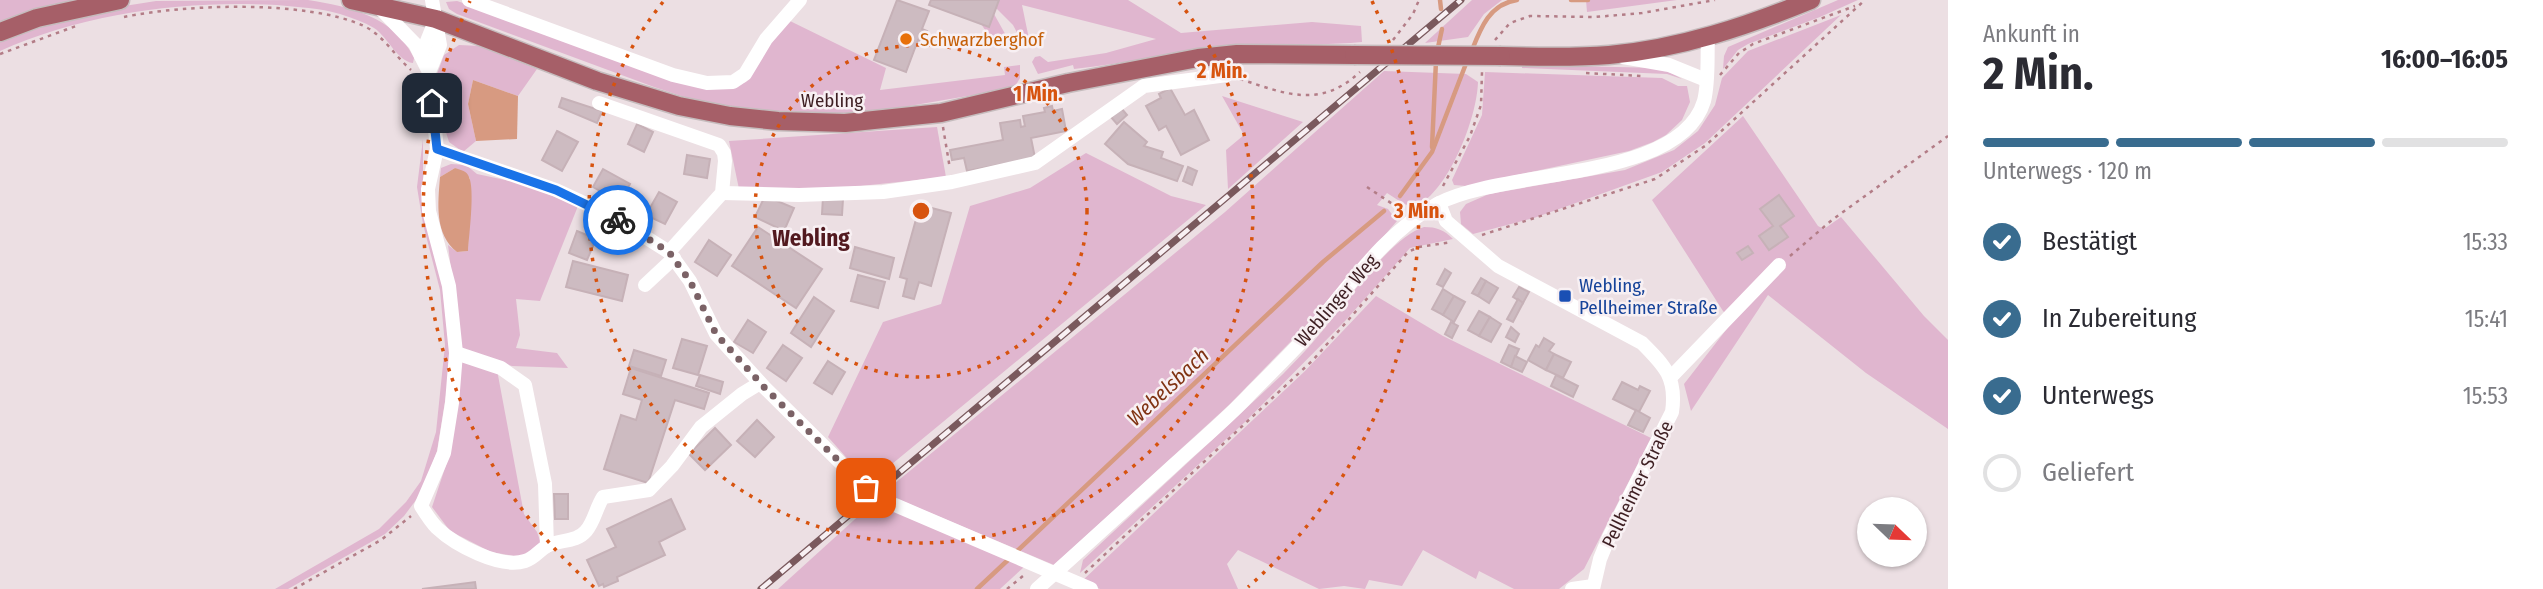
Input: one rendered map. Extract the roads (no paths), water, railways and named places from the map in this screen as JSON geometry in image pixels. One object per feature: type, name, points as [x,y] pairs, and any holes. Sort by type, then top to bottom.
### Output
[{"type":"main road","points":[[0,32],[37,18],[120,0]]},
{"type":"main road","name":"Webling","points":[[351,0],[436,19],[597,81],[679,106],[730,116],[845,123],[941,113],[1140,68],[1237,54],[1567,58],[1611,55],[1708,37],[1768,18],[1811,0]]},
{"type":"street","points":[[429,76],[440,45],[432,0]]},
{"type":"street","points":[[469,0],[673,75],[707,83],[733,82],[745,74],[766,39],[800,0]]},
{"type":"street","points":[[377,5],[407,35],[421,56],[429,76],[437,149],[428,189],[429,211],[449,286],[456,353],[444,453],[421,506],[434,526],[451,540],[492,558],[505,562],[522,562],[534,558],[547,546],[577,538],[586,531],[603,497],[649,490],[672,466],[701,427],[760,383]]},
{"type":"street","points":[[421,56],[436,19]]},
{"type":"street","name":"Weblinger Weg","points":[[1037,589],[1245,400],[1304,339],[1377,252],[1415,218],[1439,203],[1492,186],[1618,162],[1654,150],[1676,139],[1694,120],[1703,101],[1708,37]]},
{"type":"street","points":[[1611,55],[1669,65],[1706,80]]},
{"type":"street","points":[[722,193],[844,195],[883,192],[952,182],[1035,163],[1144,86],[1227,75]]},
{"type":"street","points":[[599,103],[719,145],[724,153],[722,193],[645,285]]},
{"type":"street","points":[[437,149],[556,190],[612,216],[672,255],[690,281],[716,334],[760,383],[866,488]]},
{"type":"street","points":[[1439,203],[1446,221],[1498,266],[1642,343],[1661,361],[1671,378],[1779,265]]},
{"type":"street","points":[[456,353],[501,368],[525,385],[545,484],[547,546]]},
{"type":"street","name":"Pellheimer Straße","points":[[1593,588],[1609,537],[1672,412],[1675,393],[1671,378]]},
{"type":"street","points":[[895,505],[1091,589]]},
{"type":"street","points":[[1572,589],[1593,588]]},
{"type":"waterway","points":[[1440,0],[1441,9]]},
{"type":"waterway","name":"Webelsbach","points":[[1472,50],[1483,25],[1493,12],[1500,6],[1517,0]]},
{"type":"waterway","name":"Webelsbach","points":[[1571,0],[1588,0]]},
{"type":"waterway","points":[[1437,52],[1442,29]]},
{"type":"waterway","points":[[1432,147],[1436,61]]},
{"type":"waterway","name":"Webelsbach","points":[[1400,196],[1432,152],[1467,61]]},
{"type":"waterway","name":"Webelsbach","points":[[1015,553],[1323,262],[1384,211]]},
{"type":"waterway","name":"Webelsbach","points":[[977,589],[1009,559]]},
{"type":"railway","points":[[761,589],[1461,0]]},
{"type":"place","name":"Schwarzberghof","points":[[906,39]]},
{"type":"place","name":"Webling, Pellheimer Straße","points":[[1565,296]]},
{"type":"district","name":"Webling","points":[[811,238]]}]
